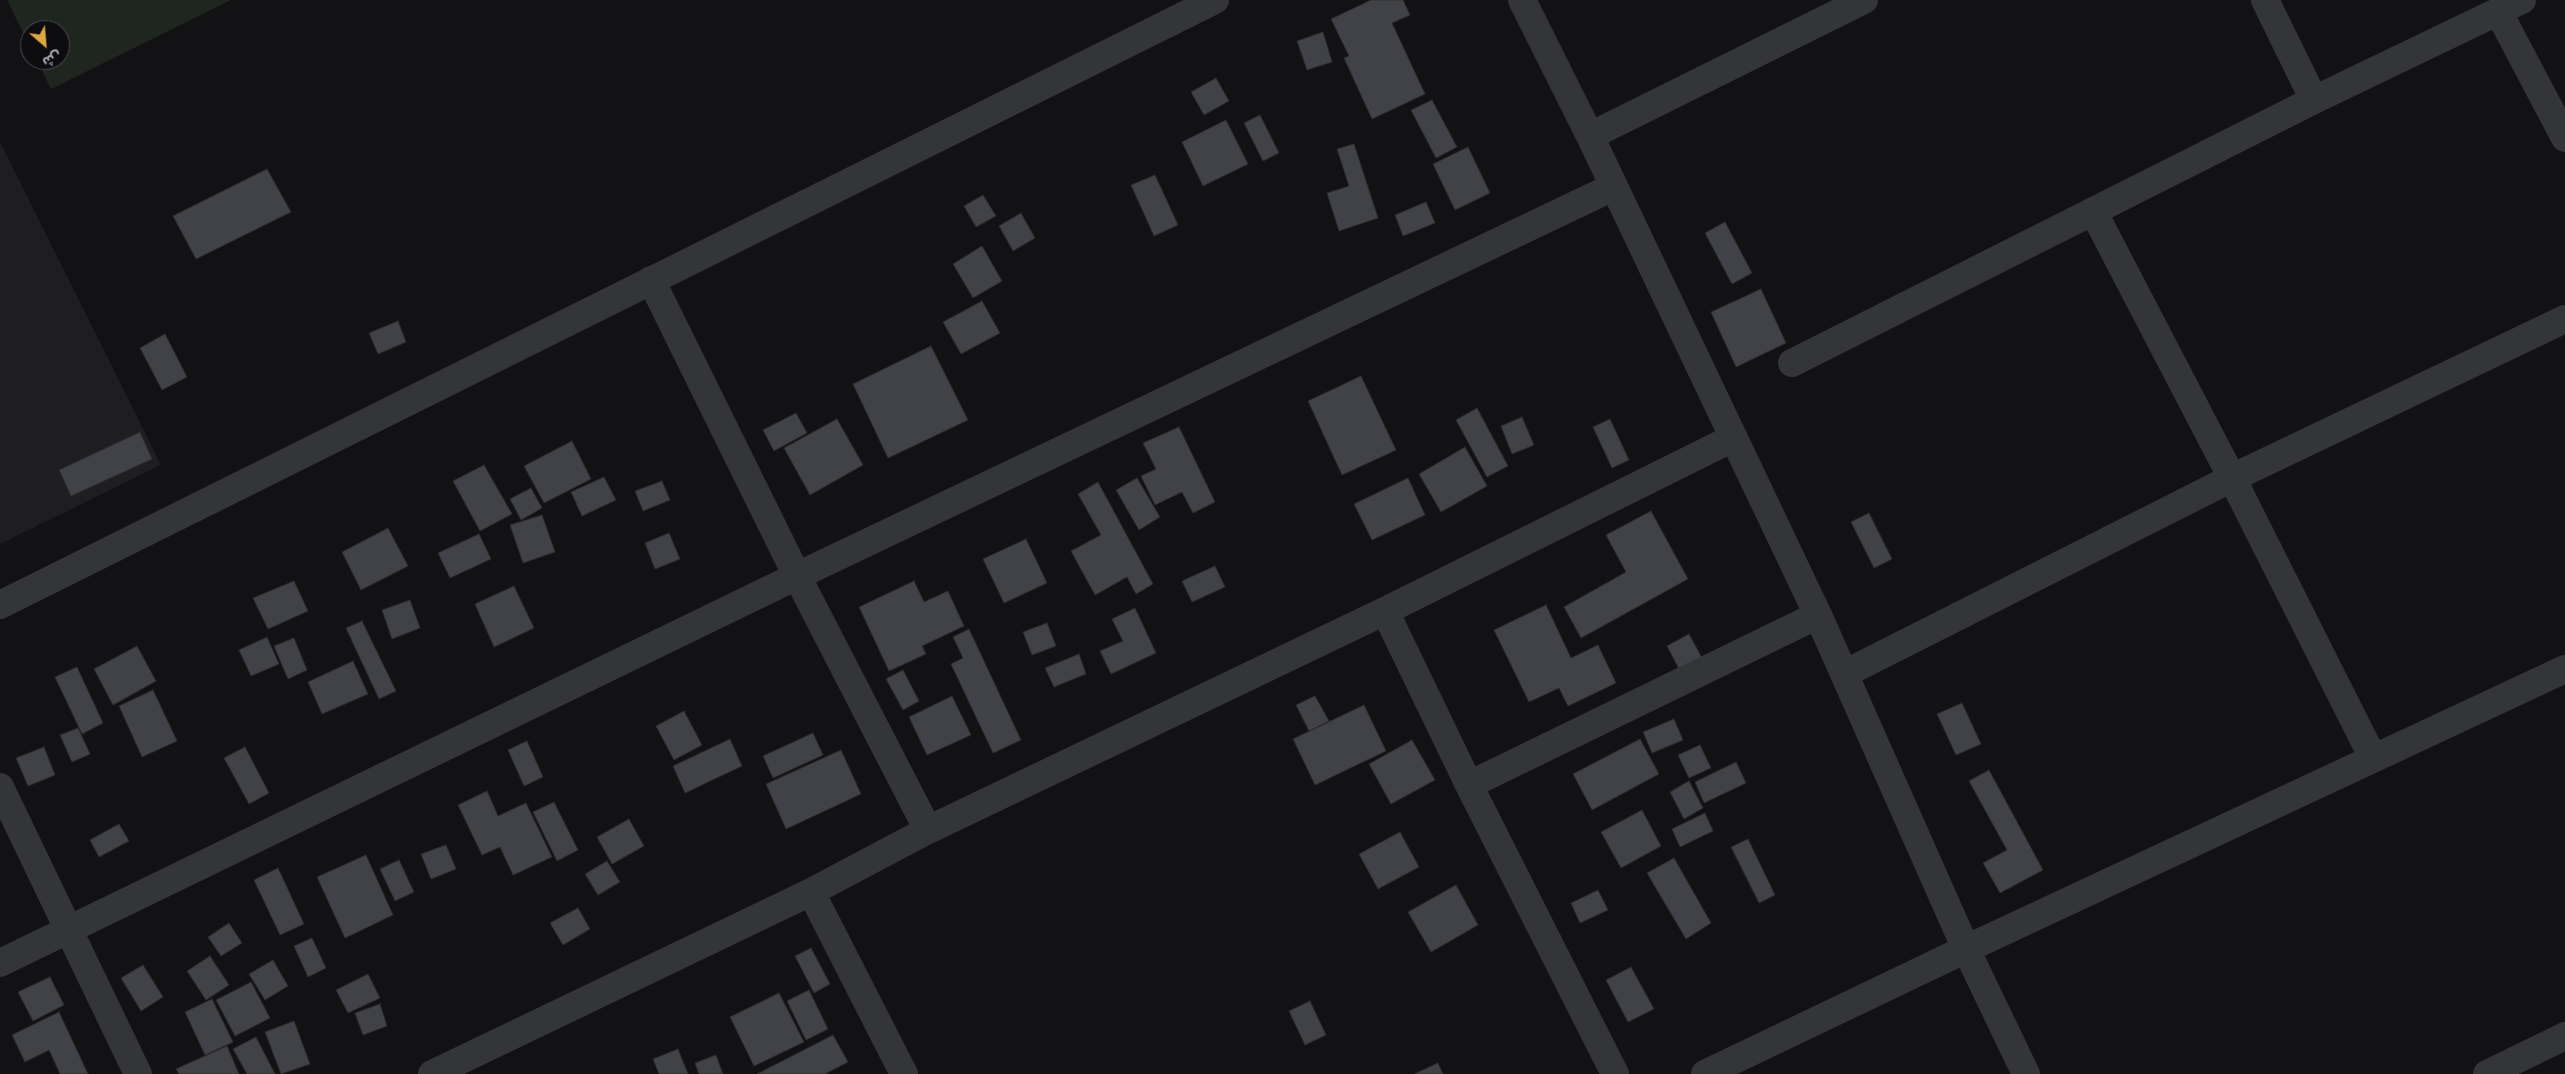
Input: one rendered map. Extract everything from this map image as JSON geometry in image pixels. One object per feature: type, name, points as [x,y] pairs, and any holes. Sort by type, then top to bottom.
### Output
[{"type":"street","points":[[0,604],[1215,0]]},
{"type":"street","points":[[1522,0],[1590,136],[1818,615],[1966,949],[2026,1074]]},
{"type":"street","points":[[1590,136],[1864,0]]},
{"type":"street","points":[[2265,0],[2314,100]]},
{"type":"street","points":[[1792,363],[2314,100],[2510,6],[2565,138]]},
{"type":"street","points":[[0,962],[797,576],[1613,187]]},
{"type":"street","points":[[2093,211],[2232,478],[2373,758]]},
{"type":"street","points":[[651,280],[797,576],[928,830]]},
{"type":"street","points":[[1844,674],[2232,478],[2565,320]]},
{"type":"street","points":[[432,1074],[811,892],[928,830],[1385,611],[1733,438]]},
{"type":"street","points":[[1385,611],[1469,785],[1615,1074]]},
{"type":"street","points":[[1469,785],[1818,615]]},
{"type":"street","points":[[1705,1074],[1966,949],[2565,669]]},
{"type":"street","points":[[0,787],[138,1074]]},
{"type":"street","points":[[811,892],[904,1074]]},
{"type":"street","points":[[2496,1072],[2565,1036]]},
{"type":"shaded area","points":[[7,0],[231,0],[51,89],[42,70],[70,70],[70,20],[20,20],[20,27]]},
{"type":"shaded area","points":[[0,142],[161,465],[0,544]]},
{"type":"building","points":[[1371,0],[1403,0],[1410,15],[1392,23],[1425,94],[1372,119],[1344,58],[1349,56],[1331,19]]},
{"type":"building","points":[[1323,32],[1332,62],[1307,70],[1297,41]]},
{"type":"building","points":[[1216,78],[1229,101],[1204,115],[1191,92]]},
{"type":"building","points":[[1432,100],[1457,147],[1436,158],[1411,110]]},
{"type":"building","points":[[1260,115],[1279,153],[1263,161],[1244,123]]},
{"type":"building","points":[[1226,120],[1248,164],[1203,186],[1182,142]]},
{"type":"building","points":[[1354,144],[1378,218],[1339,231],[1327,193],[1349,186],[1337,149]]},
{"type":"building","points":[[1468,147],[1490,193],[1455,210],[1433,164]]},
{"type":"building","points":[[267,169],[291,212],[196,259],[173,216]]},
{"type":"building","points":[[1155,175],[1178,225],[1154,236],[1131,185]]},
{"type":"building","points":[[983,195],[996,216],[976,227],[964,206]]},
{"type":"building","points":[[1426,202],[1435,223],[1403,236],[1395,215]]},
{"type":"building","points":[[1021,213],[1035,238],[1013,251],[999,226]]},
{"type":"building","points":[[1725,222],[1752,273],[1732,284],[1705,233]]},
{"type":"building","points":[[982,246],[1002,281],[973,298],[953,264]]},
{"type":"building","points":[[1761,289],[1786,343],[1736,367],[1711,312]]},
{"type":"building","points":[[982,301],[1000,333],[961,354],[943,322]]},
{"type":"building","points":[[398,321],[406,342],[378,354],[369,333]]},
{"type":"building","points":[[165,334],[187,377],[162,390],[140,348]]},
{"type":"building","points":[[931,346],[968,420],[888,458],[853,384]]},
{"type":"building","points":[[1361,376],[1396,450],[1342,475],[1308,401]]},
{"type":"building","points":[[1477,408],[1508,466],[1487,477],[1456,420]]},
{"type":"building","points":[[796,413],[807,433],[774,451],[763,430]]},
{"type":"building","points":[[1522,417],[1534,445],[1512,454],[1501,426]]},
{"type":"building","points":[[837,419],[863,465],[810,495],[784,448]]},
{"type":"building","points":[[1610,419],[1629,460],[1612,468],[1593,427]]},
{"type":"building","points":[[1179,427],[1215,502],[1193,513],[1182,492],[1155,505],[1141,476],[1156,469],[1143,443]]},
{"type":"building","points":[[140,432],[152,459],[71,496],[59,470]]},
{"type":"building","points":[[572,441],[591,479],[544,503],[524,466]]},
{"type":"building","points":[[1465,447],[1487,486],[1441,512],[1419,474]]},
{"type":"building","points":[[484,465],[512,514],[480,531],[453,481]]},
{"type":"building","points":[[604,477],[616,500],[582,516],[571,492]]},
{"type":"building","points":[[1137,478],[1160,517],[1139,530],[1116,490]]},
{"type":"building","points":[[1408,478],[1425,515],[1372,540],[1354,504]]},
{"type":"building","points":[[662,481],[670,500],[643,511],[635,491]]},
{"type":"building","points":[[1098,482],[1153,584],[1136,594],[1127,577],[1095,595],[1071,551],[1101,535],[1078,494]]},
{"type":"building","points":[[531,488],[542,508],[521,520],[510,499]]},
{"type":"building","points":[[1651,511],[1688,579],[1581,638],[1564,607],[1626,572],[1606,535]]},
{"type":"building","points":[[1869,513],[1892,559],[1874,568],[1851,522]]},
{"type":"building","points":[[542,515],[555,552],[523,563],[510,525]]},
{"type":"building","points":[[388,528],[408,566],[361,590],[342,552]]},
{"type":"building","points":[[669,533],[680,559],[655,569],[645,543]]},
{"type":"building","points":[[479,534],[491,559],[450,578],[438,553]]},
{"type":"building","points":[[1026,539],[1047,583],[1004,603],[983,559]]},
{"type":"building","points":[[1215,566],[1225,587],[1192,602],[1182,581]]},
{"type":"building","points":[[294,581],[308,611],[268,629],[253,598]]},
{"type":"building","points":[[914,581],[924,602],[948,591],[964,626],[922,646],[926,654],[889,671],[859,607]]},
{"type":"building","points":[[514,586],[534,628],[494,647],[475,604]]},
{"type":"building","points":[[410,600],[420,628],[392,639],[382,610]]},
{"type":"building","points":[[1546,605],[1571,658],[1598,645],[1616,683],[1568,706],[1559,688],[1529,702],[1494,630]]},
{"type":"building","points":[[1135,608],[1156,653],[1111,674],[1100,651],[1123,641],[1112,619]]},
{"type":"building","points":[[362,621],[396,691],[379,699],[346,628]]},
{"type":"building","points":[[1047,623],[1056,646],[1032,655],[1023,632]]},
{"type":"building","points":[[969,629],[1021,740],[993,753],[951,664],[963,658],[953,637]]},
{"type":"building","points":[[1689,634],[1711,675],[1688,686],[1667,646]]},
{"type":"building","points":[[267,637],[279,664],[251,676],[239,650]]},
{"type":"building","points":[[294,638],[307,670],[288,679],[274,646]]},
{"type":"building","points":[[137,646],[156,681],[113,705],[94,669]]},
{"type":"building","points":[[1079,654],[1086,674],[1054,687],[1045,668]]},
{"type":"building","points":[[353,661],[368,694],[322,714],[308,682]]},
{"type":"building","points":[[77,667],[103,723],[82,734],[55,677]]},
{"type":"building","points":[[903,670],[919,701],[903,710],[886,679]]},
{"type":"building","points":[[153,690],[177,741],[142,757],[119,706]]},
{"type":"building","points":[[952,696],[971,735],[927,755],[909,717]]},
{"type":"building","points":[[1315,696],[1329,721],[1309,731],[1296,705]]},
{"type":"building","points":[[1962,703],[1981,744],[1956,755],[1937,714]]},
{"type":"building","points":[[1364,705],[1386,751],[1315,785],[1293,739]]},
{"type":"building","points":[[684,711],[702,745],[674,760],[656,726]]},
{"type":"building","points":[[1674,719],[1683,740],[1652,753],[1643,732]]},
{"type":"building","points":[[78,728],[90,754],[72,762],[60,735]]},
{"type":"building","points":[[813,733],[823,755],[773,778],[763,756]]},
{"type":"building","points":[[730,739],[742,766],[685,793],[673,766]]},
{"type":"building","points":[[1640,739],[1659,774],[1592,810],[1573,774]]},
{"type":"building","points":[[1412,740],[1435,780],[1391,804],[1369,764]]},
{"type":"building","points":[[527,741],[543,777],[524,786],[508,750]]},
{"type":"building","points":[[1700,745],[1711,768],[1689,778],[1678,755]]},
{"type":"building","points":[[44,747],[55,775],[28,786],[16,758]]},
{"type":"building","points":[[245,747],[269,793],[249,804],[224,758]]},
{"type":"building","points":[[841,750],[861,794],[786,829],[766,784]]},
{"type":"building","points":[[1736,762],[1746,783],[1704,803],[1695,782]]},
{"type":"building","points":[[1989,770],[2043,870],[2000,893],[1983,863],[2007,850],[1969,781]]},
{"type":"building","points":[[1689,781],[1703,808],[1684,819],[1670,792]]},
{"type":"building","points":[[487,791],[498,816],[526,803],[552,857],[513,875],[500,847],[482,855],[458,805]]},
{"type":"building","points":[[554,802],[578,850],[557,861],[533,812]]},
{"type":"building","points":[[1642,810],[1661,846],[1621,868],[1601,832]]},
{"type":"building","points":[[1705,813],[1713,831],[1680,847],[1672,829]]},
{"type":"building","points":[[629,819],[644,846],[612,864],[597,837]]},
{"type":"building","points":[[119,824],[129,841],[99,857],[90,840]]},
{"type":"building","points":[[1400,832],[1419,867],[1378,889],[1359,854]]},
{"type":"building","points":[[1748,839],[1775,895],[1759,903],[1731,847]]},
{"type":"building","points":[[446,845],[456,869],[431,879],[421,854]]},
{"type":"building","points":[[366,855],[393,915],[345,938],[317,877]]},
{"type":"building","points":[[1674,858],[1711,923],[1686,939],[1647,873]]},
{"type":"building","points":[[399,860],[414,892],[395,901],[380,869]]},
{"type":"building","points":[[607,861],[620,882],[598,895],[585,874]]},
{"type":"building","points":[[278,868],[304,924],[280,935],[254,880]]},
{"type":"building","points":[[1456,885],[1478,925],[1431,952],[1408,912]]},
{"type":"building","points":[[1598,890],[1608,910],[1580,923],[1571,903]]},
{"type":"building","points":[[578,908],[590,929],[563,945],[550,923]]},
{"type":"building","points":[[229,923],[242,943],[221,956],[208,937]]},
{"type":"building","points":[[312,938],[326,968],[308,977],[294,946]]},
{"type":"building","points":[[811,948],[830,984],[814,993],[795,956]]},
{"type":"building","points":[[210,956],[229,985],[206,1000],[187,971]]},
{"type":"building","points":[[273,960],[288,986],[265,1000],[249,974]]},
{"type":"building","points":[[143,965],[163,997],[141,1011],[121,978]]},
{"type":"building","points":[[1631,967],[1654,1009],[1628,1022],[1606,980]]},
{"type":"building","points":[[368,974],[380,998],[348,1013],[336,990]]},
{"type":"building","points":[[50,977],[64,1005],[33,1021],[18,992]]},
{"type":"building","points":[[251,982],[270,1018],[235,1036],[216,1000]]},
{"type":"building","points":[[809,990],[828,1029],[806,1040],[787,1001]]},
{"type":"building","points":[[779,993],[804,1042],[754,1066],[730,1017]]},
{"type":"building","points":[[212,999],[233,1042],[205,1055],[185,1012]]},
{"type":"building","points":[[1310,1001],[1326,1035],[1305,1045],[1289,1011]]},
{"type":"building","points":[[380,1004],[387,1026],[363,1035],[355,1013]]},
{"type":"building","points":[[59,1012],[88,1074],[60,1074],[49,1050],[25,1062],[12,1035]]},
{"type":"building","points":[[294,1021],[310,1064],[281,1074],[265,1032]]},
{"type":"building","points":[[833,1035],[848,1062],[825,1074],[757,1074]]},
{"type":"building","points":[[256,1037],[275,1074],[247,1074],[233,1049]]},
{"type":"building","points":[[227,1046],[239,1074],[179,1074],[176,1069]]},
{"type":"building","points":[[678,1049],[688,1074],[659,1074],[653,1059]]},
{"type":"building","points":[[716,1055],[723,1074],[699,1074],[695,1063]]},
{"type":"building","points":[[1438,1063],[1443,1074],[1414,1074]]}]
